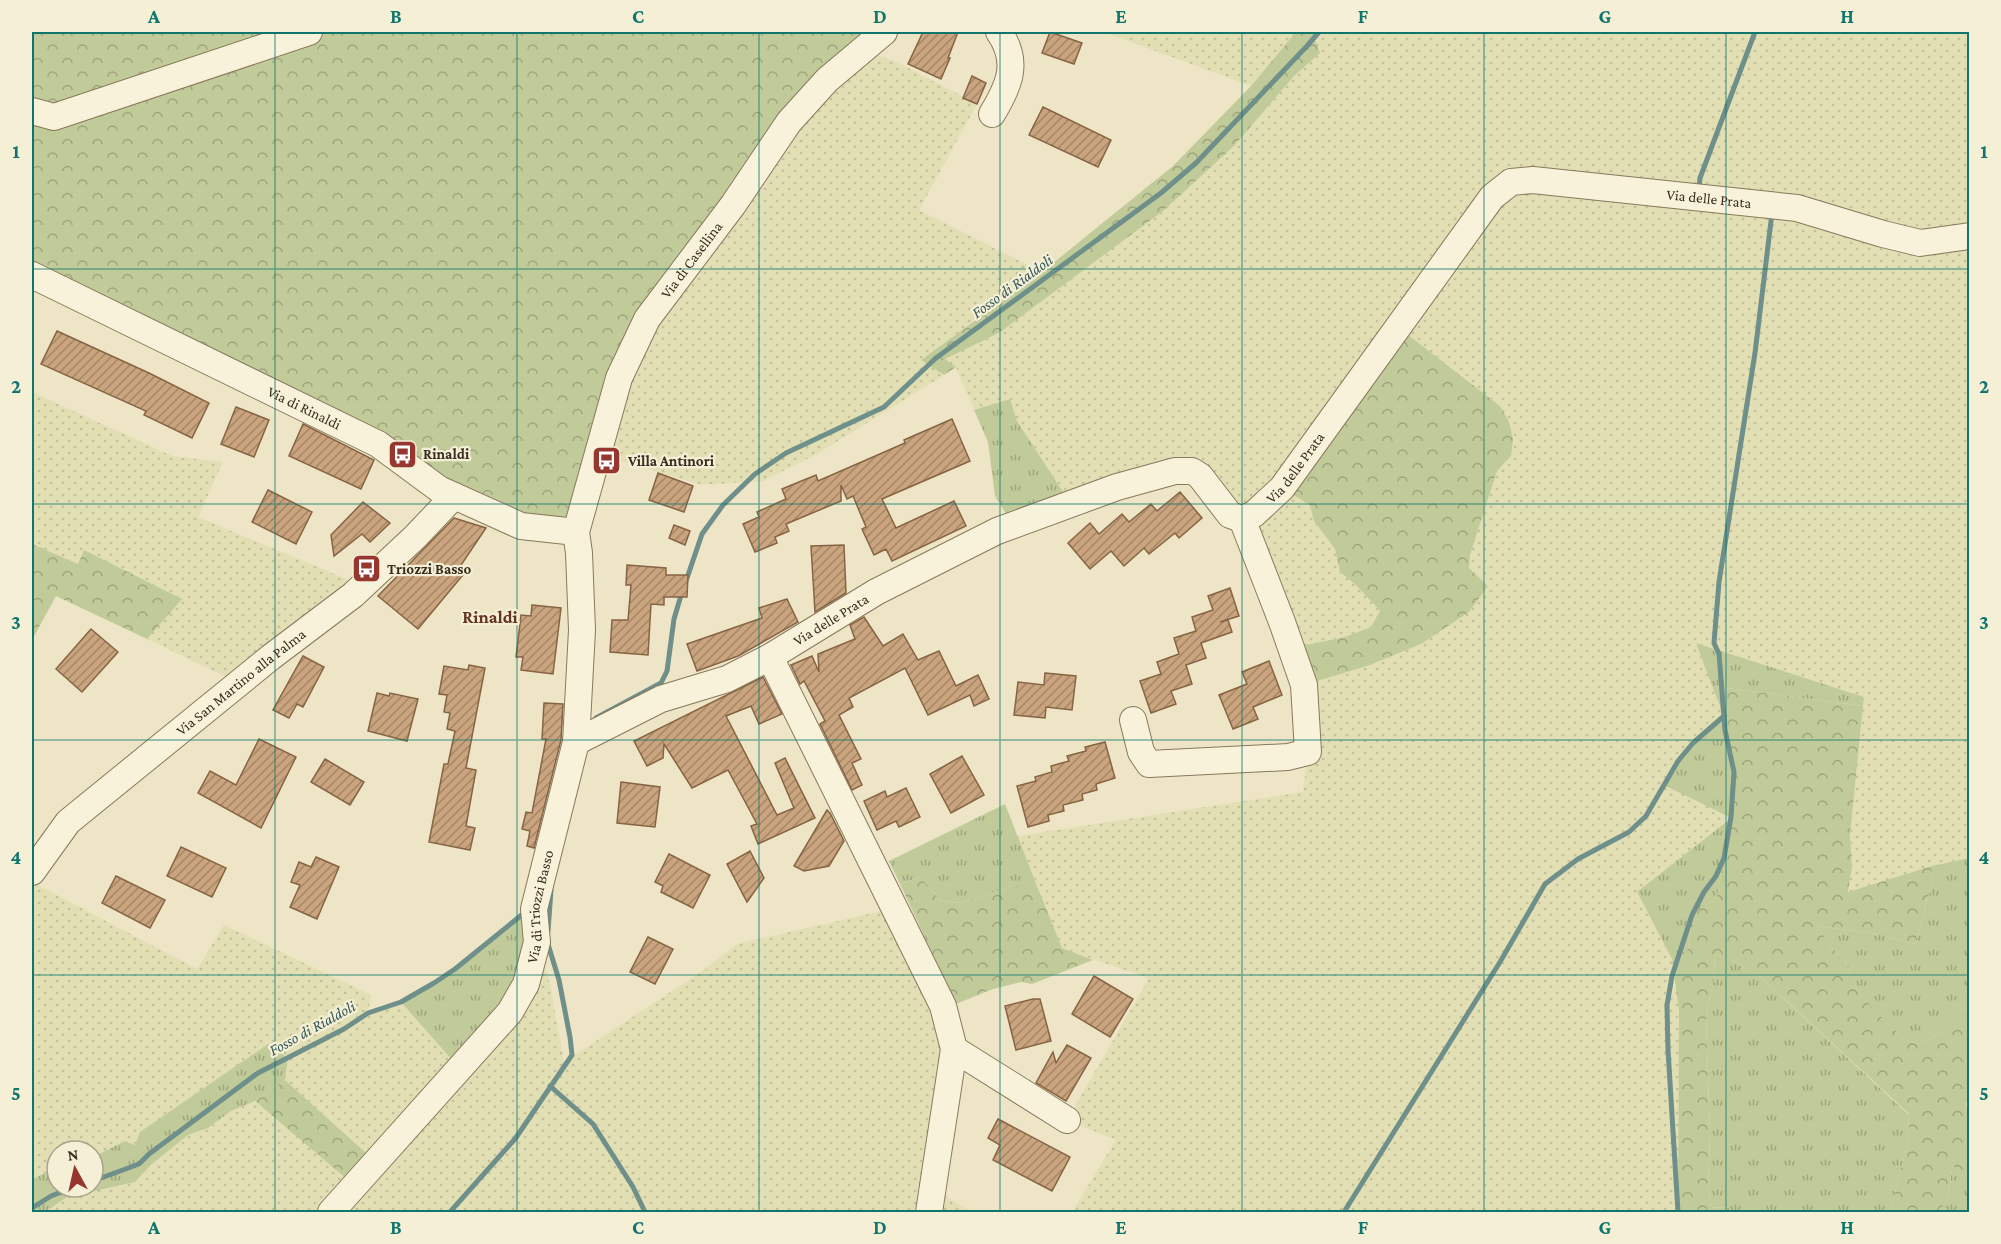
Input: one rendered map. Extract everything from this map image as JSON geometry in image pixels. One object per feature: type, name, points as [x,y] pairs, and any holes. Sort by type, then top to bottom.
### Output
[{"type":"street","points":[[32,111],[54,117],[309,32]]},
{"type":"street","name":"Via di Casellina","points":[[576,532],[619,378],[647,319],[733,205],[789,122],[827,80],[884,32]]},
{"type":"street","points":[[992,114],[1007,88],[1011,75],[1011,65],[1004,39],[999,32]]},
{"type":"street","name":"Via delle Prata","points":[[576,742],[662,699],[727,679],[770,657],[876,592],[997,531],[1117,487],[1175,471],[1192,471],[1200,476],[1230,515],[1242,519],[1254,514],[1282,488],[1492,197],[1511,182],[1533,180],[1797,208],[1920,243],[1970,236]]},
{"type":"street","name":"Via di Rinaldi","points":[[32,274],[378,444],[439,489],[521,526],[576,532]]},
{"type":"street","name":"Via San Martino alla Palma","points":[[32,872],[68,822],[271,657],[353,595],[415,537],[454,496]]},
{"type":"street","points":[[1133,720],[1141,752],[1149,764],[1288,757],[1308,752],[1304,685],[1242,519]]},
{"type":"street","name":"Via di Triozzi Basso","points":[[331,1212],[510,1012],[526,984],[537,942],[534,909],[576,742],[582,630],[576,532]]},
{"type":"street","points":[[770,657],[943,1006],[954,1048],[929,1212]]},
{"type":"street","points":[[954,1048],[1067,1120]]},
{"type":"shaded area","points":[[1104,32],[1296,32],[1251,86]]},
{"type":"shaded area","points":[[1319,32],[1969,32],[1969,858],[1926,868],[1848,893],[1852,866],[1850,835],[1864,697],[1696,643],[1724,716],[1693,743],[1731,817],[1637,893],[1672,959],[1679,1010],[1679,1212],[1072,1212],[1116,1140],[1067,1120],[1149,978],[1062,949],[1017,836],[1303,792],[1308,752],[1304,685],[1370,665],[1421,644],[1488,586],[1469,568],[1470,555],[1497,471],[1511,456],[1500,406],[1398,328],[1310,505],[1314,521],[1335,549],[1340,572],[1356,585],[1380,611],[1371,627],[1345,637],[1291,648],[1242,519],[1200,476],[1071,504],[1017,421],[1010,399],[974,410],[956,367],[944,359],[999,333],[1163,211],[1234,146],[1294,76],[1320,53],[1313,38]]},
{"type":"shaded area","points":[[863,49],[901,64],[977,104],[919,210],[1042,272],[922,360],[944,375],[817,454],[763,481],[701,485],[598,454],[647,319]]},
{"type":"shaded area","points":[[32,392],[172,456],[223,462],[198,517],[363,586],[239,683],[147,639],[181,599],[84,551],[78,564],[32,544]]},
{"type":"shaded area","points":[[32,882],[197,969],[224,925],[371,995],[368,1013],[401,1002],[460,1068],[537,942],[550,984],[564,1062],[704,970],[737,944],[895,908],[954,1049],[934,1189],[972,1212],[45,1212],[64,1199],[105,1199],[105,1189],[135,1182],[152,1164],[188,1135],[208,1128],[231,1111],[255,1101],[283,1123],[376,1162],[285,1080],[288,1058],[225,1075],[140,1132],[135,1145],[125,1141],[105,1151],[105,1139],[45,1139],[45,1173],[32,1180]]},
{"type":"green space","points":[[32,32],[884,32],[827,80],[647,319],[576,532],[454,496],[368,425],[32,266]]},
{"type":"green space","points":[[1296,32],[1319,32],[1314,38],[1320,53],[1294,76],[1234,146],[1163,211],[999,333],[945,359],[956,367],[944,375],[921,360],[1042,272],[1173,166],[1251,86]]},
{"type":"green space","points":[[1398,327],[1500,406],[1509,422],[1513,439],[1511,456],[1497,471],[1470,555],[1469,568],[1488,586],[1469,612],[1421,644],[1370,665],[1304,685],[1291,648],[1345,637],[1371,627],[1380,611],[1356,585],[1340,572],[1335,549],[1314,521],[1310,505],[1282,488]]},
{"type":"green space","points":[[1010,399],[1017,421],[1071,504],[1013,525],[995,496],[988,442],[974,410]]},
{"type":"green space","points":[[32,544],[78,564],[84,550],[182,599],[147,639],[56,596],[32,640]]},
{"type":"green space","points":[[1696,643],[1864,697],[1863,706],[1712,686]]},
{"type":"green space","points":[[1712,686],[1863,706],[1850,835],[1852,866],[1848,892],[1932,866],[1931,886],[1916,944],[1872,933],[1817,926],[1832,948],[1845,960],[1857,989],[1873,1009],[1904,1039],[1919,1044],[1940,1033],[1969,1006],[1970,1093],[1966,1104],[1970,1122],[1969,1185],[1953,1165],[1947,1200],[1939,1212],[1890,1212],[1908,1142],[1909,1114],[1763,979],[1735,961],[1715,955],[1713,984],[1706,1016],[1710,1134],[1708,1183],[1711,1207],[1729,1208],[1731,1212],[1678,1212],[1679,1010],[1672,959],[1688,949],[1692,915],[1717,897],[1731,817],[1734,772],[1724,716]]},
{"type":"green space","points":[[1724,716],[1734,772],[1731,818],[1664,785],[1677,764]]},
{"type":"green space","points":[[1005,804],[1037,886],[1012,886],[960,903],[941,901],[920,877],[900,884],[889,861]]},
{"type":"green space","points":[[1731,818],[1717,897],[1692,915],[1688,949],[1672,959],[1637,892]]},
{"type":"green space","points":[[1969,858],[1969,1006],[1940,1033],[1919,1044],[1904,1039],[1873,1010],[1857,989],[1845,960],[1832,948],[1817,926],[1872,933],[1916,944],[1931,886],[1932,866]]},
{"type":"green space","points":[[920,877],[941,901],[960,903],[1012,886],[1037,886],[1062,948],[1093,960],[1032,984],[1021,982],[993,989],[956,1004],[900,884]]},
{"type":"green space","points":[[524,913],[526,984],[460,1069],[401,1002],[454,969]]},
{"type":"green space","points":[[1715,955],[1735,961],[1763,979],[1909,1115],[1908,1142],[1890,1212],[1731,1212],[1729,1208],[1711,1207],[1708,1183],[1710,1134],[1706,1016],[1713,984]]},
{"type":"green space","points":[[268,1044],[288,1058],[285,1080],[255,1101],[231,1111],[208,1128],[188,1135],[152,1164],[135,1182],[105,1189],[105,1151],[125,1141],[135,1145],[140,1132]]},
{"type":"green space","points":[[285,1080],[376,1162],[355,1186],[255,1101]]},
{"type":"green space","points":[[1953,1164],[1969,1185],[1969,1212],[1939,1212],[1947,1200]]},
{"type":"green space","points":[[45,1173],[45,1199],[64,1199],[45,1212],[32,1212],[33,1179]]},
{"type":"building","points":[[923,32],[958,32],[941,79],[908,64]]},
{"type":"building","points":[[1050,32],[1082,43],[1074,64],[1042,53]]},
{"type":"building","points":[[972,76],[986,83],[977,104],[963,98]]},
{"type":"building","points":[[1043,107],[1111,140],[1098,167],[1029,135]]},
{"type":"building","points":[[57,331],[209,403],[192,438],[144,415],[146,411],[41,364]]},
{"type":"building","points":[[236,407],[269,420],[254,457],[221,444]]},
{"type":"building","points":[[952,419],[970,461],[882,499],[896,528],[954,501],[966,526],[892,561],[886,549],[874,555],[862,529],[866,527],[853,496],[847,499],[841,485],[841,501],[786,524],[789,531],[775,537],[777,543],[755,552],[743,524],[759,517],[757,512],[786,499],[782,489],[816,475],[818,481],[905,443],[904,440]]},
{"type":"building","points":[[303,424],[374,460],[361,489],[289,456]]},
{"type":"building","points":[[658,473],[693,486],[684,512],[649,500]]},
{"type":"building","points":[[268,490],[312,512],[296,544],[252,522]]},
{"type":"building","points":[[1180,492],[1202,518],[1179,538],[1175,533],[1149,554],[1144,548],[1124,566],[1111,551],[1090,569],[1068,543],[1090,523],[1099,534],[1122,514],[1129,522],[1151,504],[1157,511]]},
{"type":"building","points":[[363,502],[390,523],[370,542],[362,534],[334,556],[331,535]]},
{"type":"building","points":[[454,518],[486,528],[461,565],[467,570],[418,629],[378,596]]},
{"type":"building","points":[[674,525],[690,531],[685,545],[669,538]]},
{"type":"building","points":[[844,545],[846,593],[815,612],[811,546]]},
{"type":"building","points":[[627,565],[666,568],[666,575],[688,575],[687,597],[664,597],[664,605],[651,604],[648,655],[610,652],[612,620],[628,620],[631,585],[626,585]]},
{"type":"building","points":[[1230,588],[1239,616],[1220,622],[1228,620],[1232,632],[1201,643],[1206,658],[1186,665],[1192,684],[1171,691],[1176,704],[1151,713],[1140,681],[1161,674],[1157,662],[1179,654],[1174,638],[1196,631],[1192,617],[1213,610],[1208,596]]},
{"type":"building","points":[[787,599],[798,622],[738,656],[697,671],[687,644],[762,618],[759,608]]},
{"type":"building","points":[[532,605],[561,608],[553,674],[521,670],[523,657],[516,657],[521,615],[531,616]]},
{"type":"building","points":[[864,617],[883,646],[903,634],[918,660],[939,651],[956,686],[978,675],[989,699],[974,706],[970,695],[928,715],[905,668],[849,698],[853,707],[839,715],[861,759],[852,763],[862,785],[852,790],[820,724],[825,721],[804,681],[800,684],[791,665],[812,656],[819,672],[818,654],[855,639],[850,625]]},
{"type":"building","points":[[91,629],[118,652],[82,692],[56,669]]},
{"type":"building","points":[[303,656],[324,667],[303,707],[297,704],[289,718],[273,710]]},
{"type":"building","points":[[1269,661],[1282,695],[1253,707],[1258,719],[1233,729],[1219,695],[1247,684],[1242,672]]},
{"type":"building","points":[[469,665],[485,668],[466,768],[476,770],[466,826],[475,828],[470,850],[429,842],[444,764],[448,764],[455,731],[447,729],[450,713],[444,712],[447,695],[439,694],[444,666],[468,670]]},
{"type":"building","points":[[1045,673],[1076,676],[1072,710],[1046,707],[1045,718],[1014,715],[1018,682],[1044,685]]},
{"type":"building","points":[[763,677],[782,714],[759,724],[751,706],[726,716],[777,815],[794,808],[775,763],[785,758],[815,818],[758,844],[751,826],[757,824],[728,770],[692,788],[664,744],[663,758],[647,766],[634,741]]},
{"type":"building","points":[[377,693],[389,696],[390,693],[418,699],[407,741],[368,731]]},
{"type":"building","points":[[544,703],[563,704],[561,740],[534,848],[527,846],[530,831],[522,829],[526,812],[532,813],[546,739],[542,739]]},
{"type":"building","points":[[259,739],[296,757],[261,828],[198,793],[210,771],[236,785]]},
{"type":"building","points":[[1105,742],[1115,778],[1096,784],[1097,790],[1082,794],[1083,800],[1063,805],[1064,811],[1048,815],[1049,821],[1028,827],[1017,786],[1036,781],[1035,777],[1052,772],[1051,766],[1069,761],[1067,756],[1086,751],[1085,747]]},
{"type":"building","points":[[962,756],[984,795],[951,813],[930,774]]},
{"type":"building","points":[[325,759],[364,782],[350,805],[311,782]]},
{"type":"building","points":[[621,782],[660,787],[655,827],[617,823]]},
{"type":"building","points":[[906,788],[920,817],[899,827],[896,821],[877,830],[864,801],[885,791],[887,797]]},
{"type":"building","points":[[827,810],[844,841],[829,866],[804,871],[794,866]]},
{"type":"building","points":[[181,847],[226,868],[212,897],[167,876]]},
{"type":"building","points":[[750,851],[764,878],[747,902],[727,864]]},
{"type":"building","points":[[669,854],[710,875],[693,908],[661,892],[663,886],[655,882]]},
{"type":"building","points":[[316,857],[339,867],[317,919],[290,907],[300,885],[291,882],[299,862],[311,867]]},
{"type":"building","points":[[116,876],[165,900],[150,928],[102,903]]},
{"type":"building","points":[[648,937],[673,949],[655,984],[630,972]]},
{"type":"building","points":[[1094,976],[1133,999],[1110,1037],[1072,1014]]},
{"type":"building","points":[[1040,999],[1051,1041],[1016,1050],[1005,1006]]},
{"type":"building","points":[[1067,1045],[1091,1058],[1066,1101],[1036,1083],[1053,1052],[1056,1063]]},
{"type":"building","points":[[998,1119],[1070,1157],[1052,1191],[993,1160],[1000,1145],[988,1138]]},
{"type":"waterway","name":"Fosso di Rialdoli","points":[[686,581],[702,534],[723,505],[755,474],[786,453],[884,407],[936,358],[1161,193],[1196,163],[1319,32]]},
{"type":"waterway","points":[[1699,190],[1700,178],[1755,32]]},
{"type":"waterway","points":[[1678,1212],[1667,1005],[1672,976],[1692,915],[1704,892],[1716,876],[1724,858],[1731,817],[1734,772],[1725,730],[1719,654],[1714,643],[1719,582],[1755,353],[1772,213],[1770,213]]},
{"type":"waterway","points":[[596,718],[661,683],[667,671],[674,619],[682,592]]},
{"type":"waterway","points":[[1344,1212],[1500,962],[1545,884],[1578,859],[1629,832],[1646,816],[1678,761],[1693,743],[1724,716]]},
{"type":"waterway","points":[[548,931],[551,890]]},
{"type":"waterway","name":"Fosso di Rialdoli","points":[[105,1177],[139,1164],[149,1154],[258,1073],[344,1029],[368,1013],[401,1002],[434,983],[455,969],[524,913],[527,914]]},
{"type":"waterway","points":[[450,1212],[515,1139],[572,1055],[559,980],[547,941]]},
{"type":"waterway","points":[[550,1086],[593,1124],[633,1187],[645,1212]]},
{"type":"waterway","name":"Fosso di Rialdoli","points":[[32,1208],[46,1199]]},
{"type":"place","name":"Rinaldi","points":[[402,454]]},
{"type":"place","name":"Villa Antinori","points":[[607,461]]},
{"type":"place","name":"Triozzi Basso","points":[[366,569]]},
{"type":"district","name":"Rinaldi","points":[[490,617]]}]
